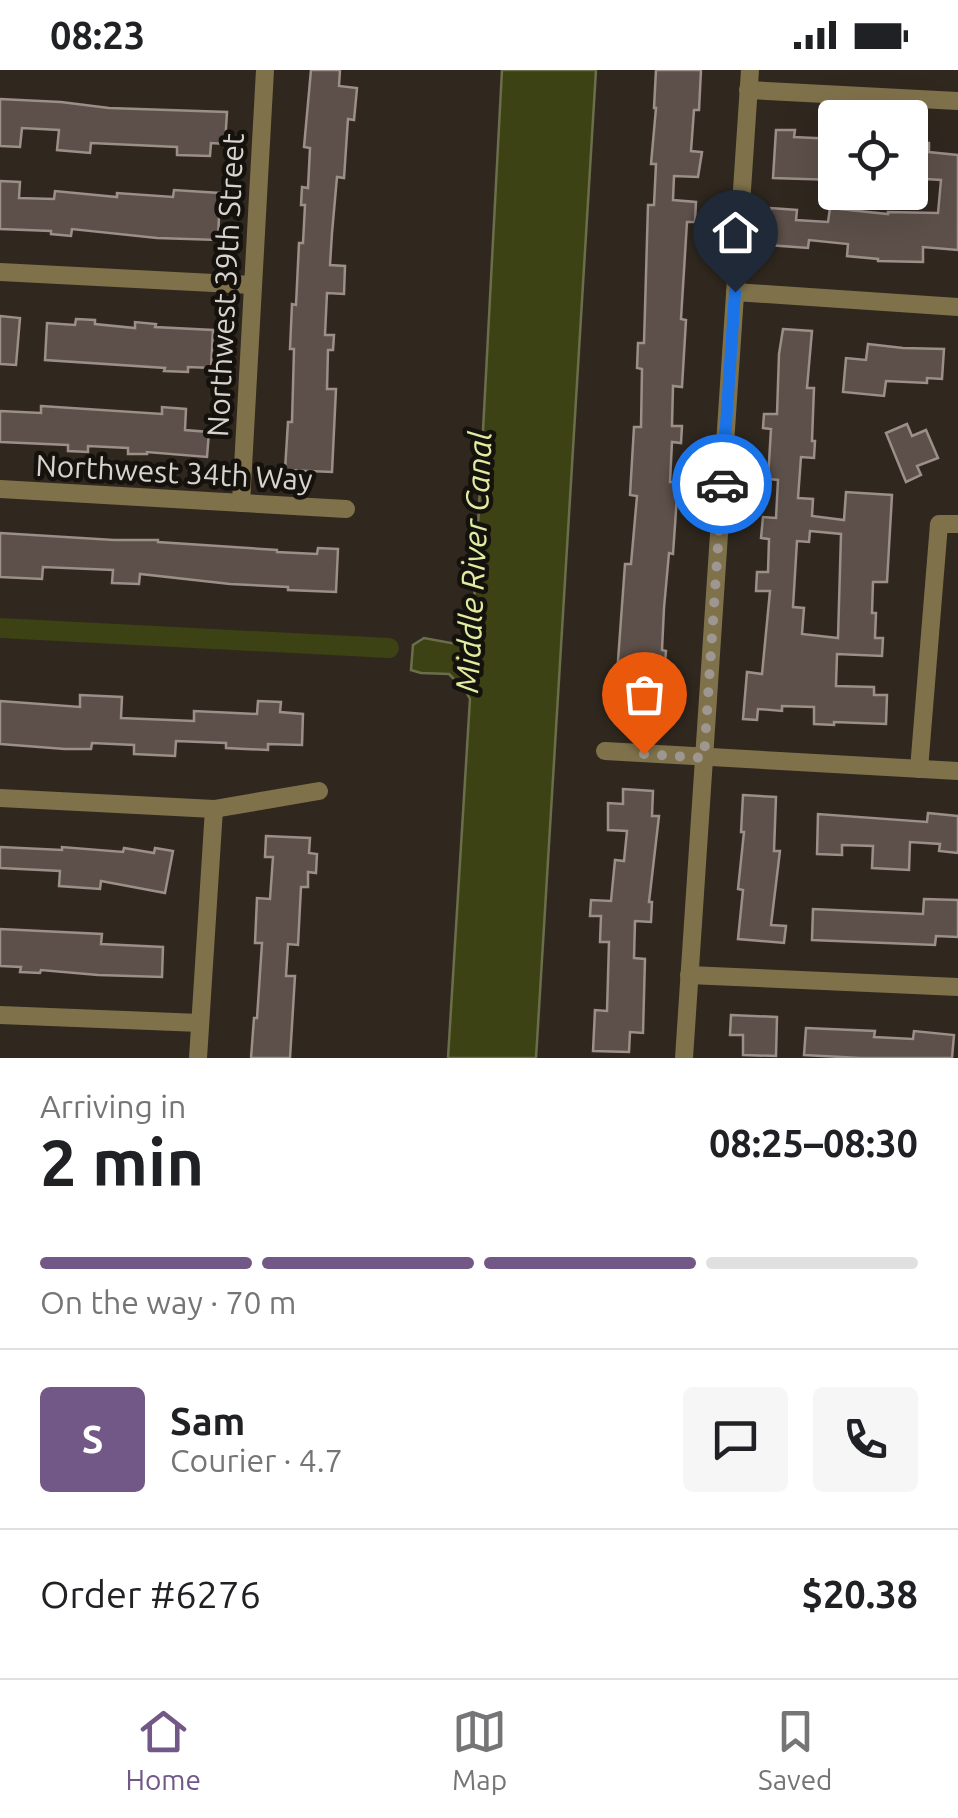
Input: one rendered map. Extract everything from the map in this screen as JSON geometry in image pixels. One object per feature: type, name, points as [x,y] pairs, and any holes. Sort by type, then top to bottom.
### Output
[{"type":"street","name":"Northwest 39th Street","points":[[241,502],[265,70]]},
{"type":"street","points":[[684,1058],[750,70]]},
{"type":"street","points":[[748,90],[958,102]]},
{"type":"street","points":[[0,272],[252,285]]},
{"type":"street","points":[[735,292],[958,307]]},
{"type":"street","name":"Northwest 34th Way","points":[[0,489],[346,509]]},
{"type":"street","points":[[919,769],[949,524]]},
{"type":"street","points":[[604,751],[958,771]]},
{"type":"street","points":[[0,798],[214,809],[319,790]]},
{"type":"street","points":[[198,1058],[214,809]]},
{"type":"street","points":[[689,975],[958,987]]},
{"type":"street","points":[[0,1016],[200,1023]]},
{"type":"shaded area","points":[[502,70],[596,70],[536,1058],[448,1058],[470,699],[449,674],[411,670],[413,645],[424,638],[467,646],[472,640]]},
{"type":"building","points":[[311,70],[340,70],[339,86],[357,88],[354,120],[348,119],[344,178],[337,177],[332,233],[330,265],[345,266],[344,294],[327,293],[325,335],[334,335],[333,350],[328,350],[327,389],[336,389],[332,472],[285,470],[288,422],[292,422],[292,304],[296,305],[299,243],[303,243],[302,187],[308,188],[310,148],[304,147]]},
{"type":"building","points":[[656,70],[701,70],[691,151],[702,152],[698,177],[674,176],[673,200],[696,202],[695,222],[687,222],[681,319],[686,320],[682,387],[673,386],[672,426],[682,426],[681,443],[672,442],[670,482],[678,482],[664,608],[662,650],[666,651],[660,720],[614,716],[625,564],[631,564],[637,496],[630,495],[634,427],[641,427],[642,369],[637,368],[638,343],[644,343],[648,205],[654,205],[656,164],[651,164]]},
{"type":"building","points":[[0,99],[227,112],[225,144],[211,143],[210,156],[177,155],[177,147],[91,143],[90,153],[57,150],[59,130],[22,128],[20,147],[0,146]]},
{"type":"building","points":[[776,130],[795,130],[794,137],[818,138],[818,179],[773,178]]},
{"type":"building","points":[[928,143],[929,152],[958,155],[958,250],[923,247],[923,262],[878,261],[847,256],[848,244],[809,240],[808,248],[768,245],[771,208],[797,210],[796,220],[828,222],[830,210],[938,213],[941,180],[928,179]]},
{"type":"building","points":[[0,181],[20,182],[19,198],[54,199],[55,191],[117,197],[117,193],[173,197],[174,190],[220,193],[218,240],[72,229],[71,236],[51,231],[0,229]]},
{"type":"building","points":[[0,316],[20,318],[16,365],[0,364]]},
{"type":"building","points":[[76,319],[135,328],[135,322],[213,330],[211,368],[164,371],[165,368],[45,360],[47,323],[75,325]]},
{"type":"building","points":[[783,329],[812,331],[807,388],[814,388],[814,458],[801,457],[798,498],[813,499],[812,516],[844,520],[846,492],[892,495],[887,582],[873,582],[875,638],[883,638],[882,656],[837,654],[836,686],[874,687],[874,695],[887,695],[886,724],[814,724],[814,707],[758,709],[757,720],[743,719],[747,672],[762,674],[770,591],[756,591],[757,572],[768,572],[769,539],[761,538],[763,517],[776,518],[778,480],[768,479],[771,429],[763,428],[764,414],[777,414]],"holes":[[[810,531],[841,534],[838,638],[802,634],[804,608],[793,607],[797,541],[809,542]]]},
{"type":"building","points":[[868,344],[944,349],[942,379],[927,378],[927,383],[886,381],[884,396],[843,392],[846,358],[866,360]]},
{"type":"building","points":[[41,406],[162,414],[162,407],[186,409],[185,430],[209,432],[207,457],[128,454],[128,448],[88,446],[88,452],[68,451],[68,445],[0,442],[0,411],[41,413]]},
{"type":"building","points":[[907,424],[912,436],[926,430],[938,458],[917,466],[921,475],[906,482],[886,433]]},
{"type":"building","points":[[0,533],[158,540],[317,554],[318,548],[338,549],[336,592],[140,574],[139,584],[112,583],[113,570],[43,567],[42,579],[0,577]]},
{"type":"building","points":[[80,695],[122,697],[121,718],[194,721],[194,711],[257,714],[258,701],[281,702],[280,712],[303,714],[302,745],[268,744],[268,750],[176,741],[175,756],[134,754],[134,745],[92,743],[91,749],[65,749],[0,744],[0,701],[80,707]]},
{"type":"building","points":[[623,789],[653,791],[652,816],[659,816],[649,902],[651,922],[635,921],[634,958],[645,959],[643,1033],[630,1032],[629,1052],[593,1051],[595,1010],[607,1011],[609,942],[600,942],[601,916],[590,916],[591,900],[611,901],[615,860],[624,861],[627,831],[608,830],[608,803],[623,804]]},
{"type":"building","points":[[743,795],[776,797],[774,851],[780,851],[771,925],[786,926],[784,943],[738,939],[743,890],[738,889]]},
{"type":"building","points":[[928,813],[958,816],[958,853],[939,851],[940,844],[910,842],[909,870],[872,868],[873,846],[842,845],[842,855],[817,854],[818,814],[927,822]]},
{"type":"building","points":[[266,836],[310,838],[309,853],[317,854],[316,873],[308,872],[308,887],[301,887],[298,945],[288,944],[286,976],[295,976],[290,1058],[251,1058],[262,943],[255,943],[257,898],[270,899],[273,857],[265,857]]},
{"type":"building","points":[[0,847],[173,851],[165,893],[101,881],[100,889],[59,886],[60,871],[0,868]]},
{"type":"building","points":[[924,899],[958,900],[958,937],[936,936],[935,945],[812,940],[813,909],[923,914]]},
{"type":"building","points":[[0,929],[102,934],[101,944],[163,947],[162,977],[20,972],[21,967],[0,966]]},
{"type":"building","points":[[731,1015],[777,1017],[776,1056],[743,1055],[743,1035],[730,1035]]},
{"type":"building","points":[[806,1028],[875,1031],[874,1037],[913,1039],[914,1031],[954,1035],[952,1058],[804,1055]]},
{"type":"waterway","points":[[0,628],[389,648]]},
{"type":"way so far","points":[[644,754],[704,758],[722,484]]},
{"type":"route","points":[[722,484],[735,292]]},
{"type":"water label","name":"Middle River Canal","points":[[473,562]]}]
